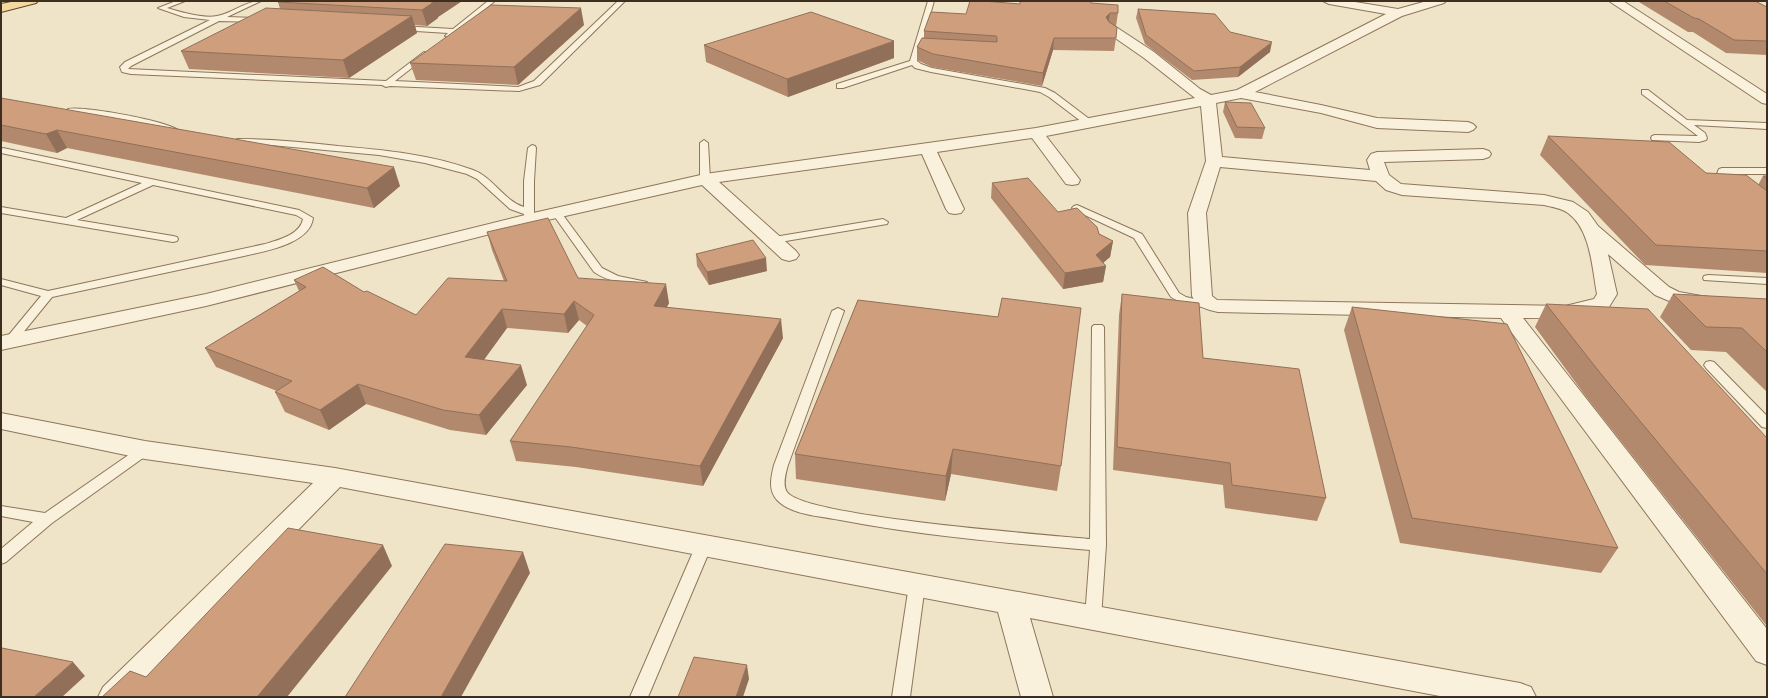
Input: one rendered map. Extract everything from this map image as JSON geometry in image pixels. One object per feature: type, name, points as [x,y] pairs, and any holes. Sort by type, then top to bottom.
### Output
[{"type":"main road","points":[[1,8],[32,1]]},
{"type":"street","points":[[1329,1],[1398,13]]},
{"type":"street","points":[[5,342],[206,300],[529,216],[557,213],[705,179],[1036,133],[1241,94],[1398,13],[1440,1]]},
{"type":"street","points":[[1615,1],[1767,100]]},
{"type":"street","points":[[1112,30],[1149,55],[1195,92],[1208,100]]},
{"type":"street","points":[[1241,94],[1321,109],[1377,123],[1468,127]]},
{"type":"street","points":[[1208,100],[1214,161],[1197,213],[1202,296],[1208,304],[1218,306],[1507,312],[1565,312],[1588,308],[1602,303],[1607,294],[1592,230]]},
{"type":"street","points":[[1036,133],[1072,180]]},
{"type":"street","points":[[927,148],[955,209]]},
{"type":"street","points":[[1483,154],[1377,157],[1375,160],[1381,176],[1388,185],[1395,189],[1544,200],[1563,204],[1575,210],[1592,230],[1662,291],[1674,297],[1689,300],[1720,302]]},
{"type":"street","points":[[1214,161],[1381,176]]},
{"type":"street","points":[[705,179],[789,255]]},
{"type":"street","points":[[1507,312],[1767,652]]},
{"type":"street","points":[[1,421],[145,450],[335,477],[1520,697]]},
{"type":"street","points":[[114,697],[335,477]]},
{"type":"street","points":[[1010,602],[1037,697]]},
{"type":"lane","points":[[182,1],[161,8],[172,12],[219,18],[266,21]]},
{"type":"lane","points":[[258,1],[219,18],[128,64],[124,67],[125,70],[131,72],[386,85],[508,90],[530,87],[543,78],[622,1]]},
{"type":"lane","points":[[442,41],[492,1]]},
{"type":"lane","points":[[840,86],[914,62],[922,47],[931,1]]},
{"type":"lane","points":[[392,28],[454,31]]},
{"type":"lane","points":[[386,85],[430,50]]},
{"type":"lane","points":[[914,62],[918,66],[931,70],[1042,90],[1052,95],[1089,123]]},
{"type":"lane","points":[[1645,92],[1702,135],[1703,138],[1655,138]]},
{"type":"lane","points":[[66,110],[144,120],[185,135]]},
{"type":"lane","points":[[1684,122],[1767,126]]},
{"type":"lane","points":[[226,141],[294,144],[379,152],[426,160],[470,172],[480,177],[513,207],[529,216],[529,181],[532,148]]},
{"type":"lane","points":[[704,143],[705,179]]},
{"type":"lane","points":[[1,282],[48,294],[244,253],[275,245],[296,235],[307,226],[308,218],[299,213],[3,151]]},
{"type":"lane","points":[[1738,191],[1721,176],[1722,171],[1767,171]]},
{"type":"lane","points":[[67,221],[152,182]]},
{"type":"lane","points":[[1076,208],[1138,236],[1175,295],[1191,302],[1208,304]]},
{"type":"lane","points":[[3,212],[173,239]]},
{"type":"lane","points":[[557,213],[598,270],[604,275],[615,279],[655,287]]},
{"type":"lane","points":[[774,240],[883,222]]},
{"type":"lane","points":[[1708,278],[1767,280]]},
{"type":"lane","points":[[5,342],[48,294]]},
{"type":"lane","points":[[838,311],[781,465],[777,485],[782,496],[796,505],[854,517],[975,534],[1098,545]]},
{"type":"lane","points":[[1093,618],[1098,545],[1098,327]]},
{"type":"lane","points":[[1710,365],[1767,424]]},
{"type":"lane","points":[[1,558],[47,520],[145,450]]},
{"type":"lane","points":[[1,511],[47,520]]},
{"type":"lane","points":[[639,697],[704,546]]},
{"type":"lane","points":[[901,697],[916,585]]},
{"type":"building","points":[[970,1],[1020,4],[1020,1],[1091,1],[1091,3],[1118,5],[1118,13],[1110,13],[1106,17],[1109,22],[1117,27],[1116,38],[1054,38],[1043,73],[933,54],[917,47],[922,38],[997,42],[996,36],[924,31],[931,12],[966,14]]},
{"type":"building","points":[[1664,1],[1755,1],[1767,7],[1767,41],[1734,40],[1699,19],[1694,18]]},
{"type":"building","points":[[278,2],[434,2],[422,10]]},
{"type":"building","points":[[491,5],[581,8],[514,67],[410,63]]},
{"type":"building","points":[[266,8],[412,16],[343,60],[181,51]]},
{"type":"building","points":[[1138,9],[1215,14],[1230,32],[1272,42],[1240,67],[1194,71],[1146,35]]},
{"type":"building","points":[[811,12],[894,41],[787,79],[704,45]]},
{"type":"building","points":[[1,98],[394,167],[367,188],[57,130],[46,134],[1,125]]},
{"type":"building","points":[[1225,102],[1251,103],[1265,128],[1237,127]]},
{"type":"building","points":[[1548,136],[1669,142],[1706,173],[1746,175],[1767,191],[1767,251],[1656,245]]},
{"type":"building","points":[[1028,178],[1058,212],[1077,208],[1097,227],[1099,234],[1113,241],[1096,255],[1106,266],[1065,273],[992,183]]},
{"type":"building","points":[[548,218],[578,278],[666,284],[654,306],[781,319],[700,466],[571,447],[510,441],[594,315],[574,301],[564,314],[502,309],[465,357],[521,365],[479,415],[443,410],[358,384],[320,410],[275,392],[292,381],[205,348],[306,287],[294,280],[323,267],[364,292],[367,291],[416,315],[448,278],[507,281],[487,232]]},
{"type":"building","points":[[753,240],[766,258],[707,272],[696,254]]},
{"type":"building","points":[[1122,294],[1199,303],[1203,358],[1299,369],[1326,498],[1232,485],[1230,463],[1117,447]]},
{"type":"building","points":[[1673,294],[1767,299],[1767,352],[1742,328],[1706,327]]},
{"type":"building","points":[[1002,298],[1081,308],[1061,466],[953,449],[946,476],[795,454],[858,300],[998,317]]},
{"type":"building","points":[[1546,304],[1648,309],[1767,438],[1767,574],[1601,374]]},
{"type":"building","points":[[1352,307],[1507,324],[1618,548],[1412,518]]},
{"type":"building","points":[[288,528],[383,545],[257,697],[102,697],[130,671],[146,677]]},
{"type":"building","points":[[445,544],[523,552],[441,697],[345,697]]},
{"type":"building","points":[[2,648],[73,662],[34,697],[1,697]]},
{"type":"building","points":[[694,657],[747,665],[736,697],[678,697]]}]
